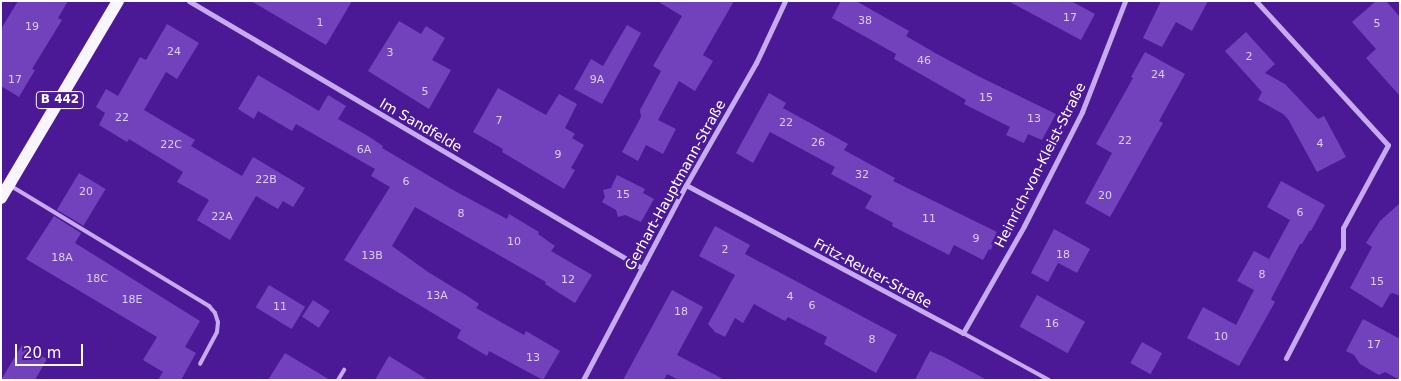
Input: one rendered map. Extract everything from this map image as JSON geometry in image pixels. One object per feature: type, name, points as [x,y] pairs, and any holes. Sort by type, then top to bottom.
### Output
[{"type":"main road","name":"B 442","points":[[1,198],[118,1]]},
{"type":"street","name":"Im Sandfelde","points":[[189,1],[642,268]]},
{"type":"street","name":"Gerhart-Hauptmann-Straße","points":[[583,380],[686,184],[756,63],[785,1]]},
{"type":"street","name":"Heinrich-von-Kleist-Straße","points":[[963,334],[1024,226],[1082,112],[1125,1]]},
{"type":"street","points":[[1256,1],[1388,145],[1343,228],[1343,248],[1286,358]]},
{"type":"street","name":"Fritz-Reuter-Straße","points":[[686,184],[963,334]]},
{"type":"lane","points":[[9,185],[209,306],[215,313],[218,322],[216,332],[200,364]]},
{"type":"lane","name":"Fritz-Reuter-Straße","points":[[963,334],[1050,380]]},
{"type":"lane","points":[[338,380],[344,370]]},
{"type":"building","points":[[18,1],[68,1],[58,18],[62,20],[32,69],[35,70],[19,97],[1,86],[1,29]]},
{"type":"building","points":[[251,1],[352,1],[326,45]]},
{"type":"building","points":[[657,1],[734,1],[703,55],[713,61],[695,91],[679,81],[658,120],[676,129],[663,154],[646,145],[638,161],[622,152],[641,117],[640,110],[661,71],[653,66],[682,16]]},
{"type":"building","points":[[841,1],[856,1],[909,31],[906,36],[937,54],[1056,114],[1042,140],[1028,134],[1024,143],[1006,135],[1010,127],[964,104],[966,100],[894,59],[896,54],[832,18]]},
{"type":"building","points":[[1008,1],[1071,1],[1095,14],[1081,40]]},
{"type":"building","points":[[1161,1],[1208,1],[1192,31],[1176,22],[1162,47],[1143,38]]},
{"type":"building","points":[[1376,1],[1386,1],[1400,17],[1400,96],[1366,58],[1376,49],[1352,22]]},
{"type":"building","points":[[399,21],[421,34],[426,26],[445,38],[432,60],[451,70],[429,109],[368,71]]},
{"type":"building","points":[[167,24],[199,43],[177,79],[166,72],[144,110],[195,140],[191,146],[242,176],[253,157],[305,188],[293,207],[283,201],[278,209],[256,196],[230,240],[197,220],[209,200],[177,182],[183,172],[129,139],[127,142],[99,125],[105,113],[96,107],[106,89],[118,96],[140,57],[146,60]]},
{"type":"building","points":[[627,25],[641,33],[602,104],[574,89],[591,59],[603,66]]},
{"type":"building","points":[[1246,32],[1275,64],[1265,73],[1285,84],[1318,119],[1324,116],[1346,157],[1317,172],[1288,119],[1283,114],[1258,100],[1262,92],[1225,51]]},
{"type":"building","points":[[1145,52],[1185,74],[1159,121],[1163,123],[1110,217],[1085,203],[1112,153],[1096,144],[1133,78],[1131,77]]},
{"type":"building","points":[[258,75],[319,111],[328,95],[346,106],[338,119],[368,136],[383,146],[382,148],[453,190],[507,219],[509,214],[539,232],[538,234],[555,246],[551,251],[592,275],[575,303],[545,284],[546,282],[415,207],[392,246],[428,272],[479,304],[476,308],[524,335],[526,331],[560,351],[543,380],[489,351],[487,356],[457,338],[461,330],[344,260],[390,187],[371,176],[375,169],[296,124],[292,131],[258,111],[254,119],[238,109]]},
{"type":"building","points":[[498,88],[546,115],[559,94],[577,104],[565,128],[575,134],[572,138],[584,145],[571,168],[575,170],[564,189],[502,152],[503,149],[473,132]]},
{"type":"building","points":[[769,93],[786,103],[783,108],[848,144],[844,150],[895,178],[893,181],[997,232],[991,250],[989,249],[983,260],[954,245],[949,255],[892,226],[893,223],[865,208],[872,196],[831,174],[835,167],[770,132],[753,163],[736,153]]},
{"type":"building","points":[[79,173],[106,189],[83,226],[57,210]]},
{"type":"building","points":[[617,175],[645,189],[643,193],[654,199],[641,222],[625,215],[618,217],[616,210],[602,202],[605,197],[603,190],[611,188]]},
{"type":"building","points":[[1281,181],[1325,205],[1311,231],[1302,244],[1300,244],[1271,299],[1275,302],[1239,366],[1187,338],[1203,307],[1236,325],[1254,290],[1237,281],[1254,251],[1269,259],[1290,220],[1267,207]]},
{"type":"building","points":[[1400,203],[1400,296],[1393,293],[1390,294],[1382,308],[1350,288],[1372,247],[1366,243],[1380,221]]},
{"type":"building","points":[[54,216],[81,233],[75,243],[200,321],[185,347],[196,353],[181,380],[158,380],[163,372],[143,360],[157,337],[26,259]]},
{"type":"building","points":[[715,226],[750,245],[745,254],[897,335],[876,373],[824,344],[827,337],[788,317],[785,321],[754,304],[743,323],[735,318],[725,337],[715,332],[708,324],[735,275],[699,256]]},
{"type":"building","points":[[1054,229],[1090,249],[1077,273],[1058,263],[1048,282],[1031,273]]},
{"type":"building","points":[[269,285],[305,307],[292,329],[256,307]]},
{"type":"building","points":[[672,290],[703,307],[677,355],[725,380],[679,380],[667,374],[664,380],[623,380]]},
{"type":"building","points":[[1037,295],[1085,322],[1068,353],[1020,326]]},
{"type":"building","points":[[313,300],[330,311],[319,328],[302,317]]},
{"type":"building","points":[[1363,319],[1400,339],[1400,380],[1385,372],[1379,375],[1360,364],[1354,355],[1346,351]]},
{"type":"building","points":[[1142,342],[1162,353],[1150,374],[1130,363]]},
{"type":"building","points":[[22,345],[47,359],[35,380],[1,380]]},
{"type":"building","points":[[930,351],[944,357],[987,380],[915,380]]},
{"type":"building","points":[[285,353],[330,380],[268,380]]},
{"type":"building","points":[[389,356],[428,380],[375,380]]}]
